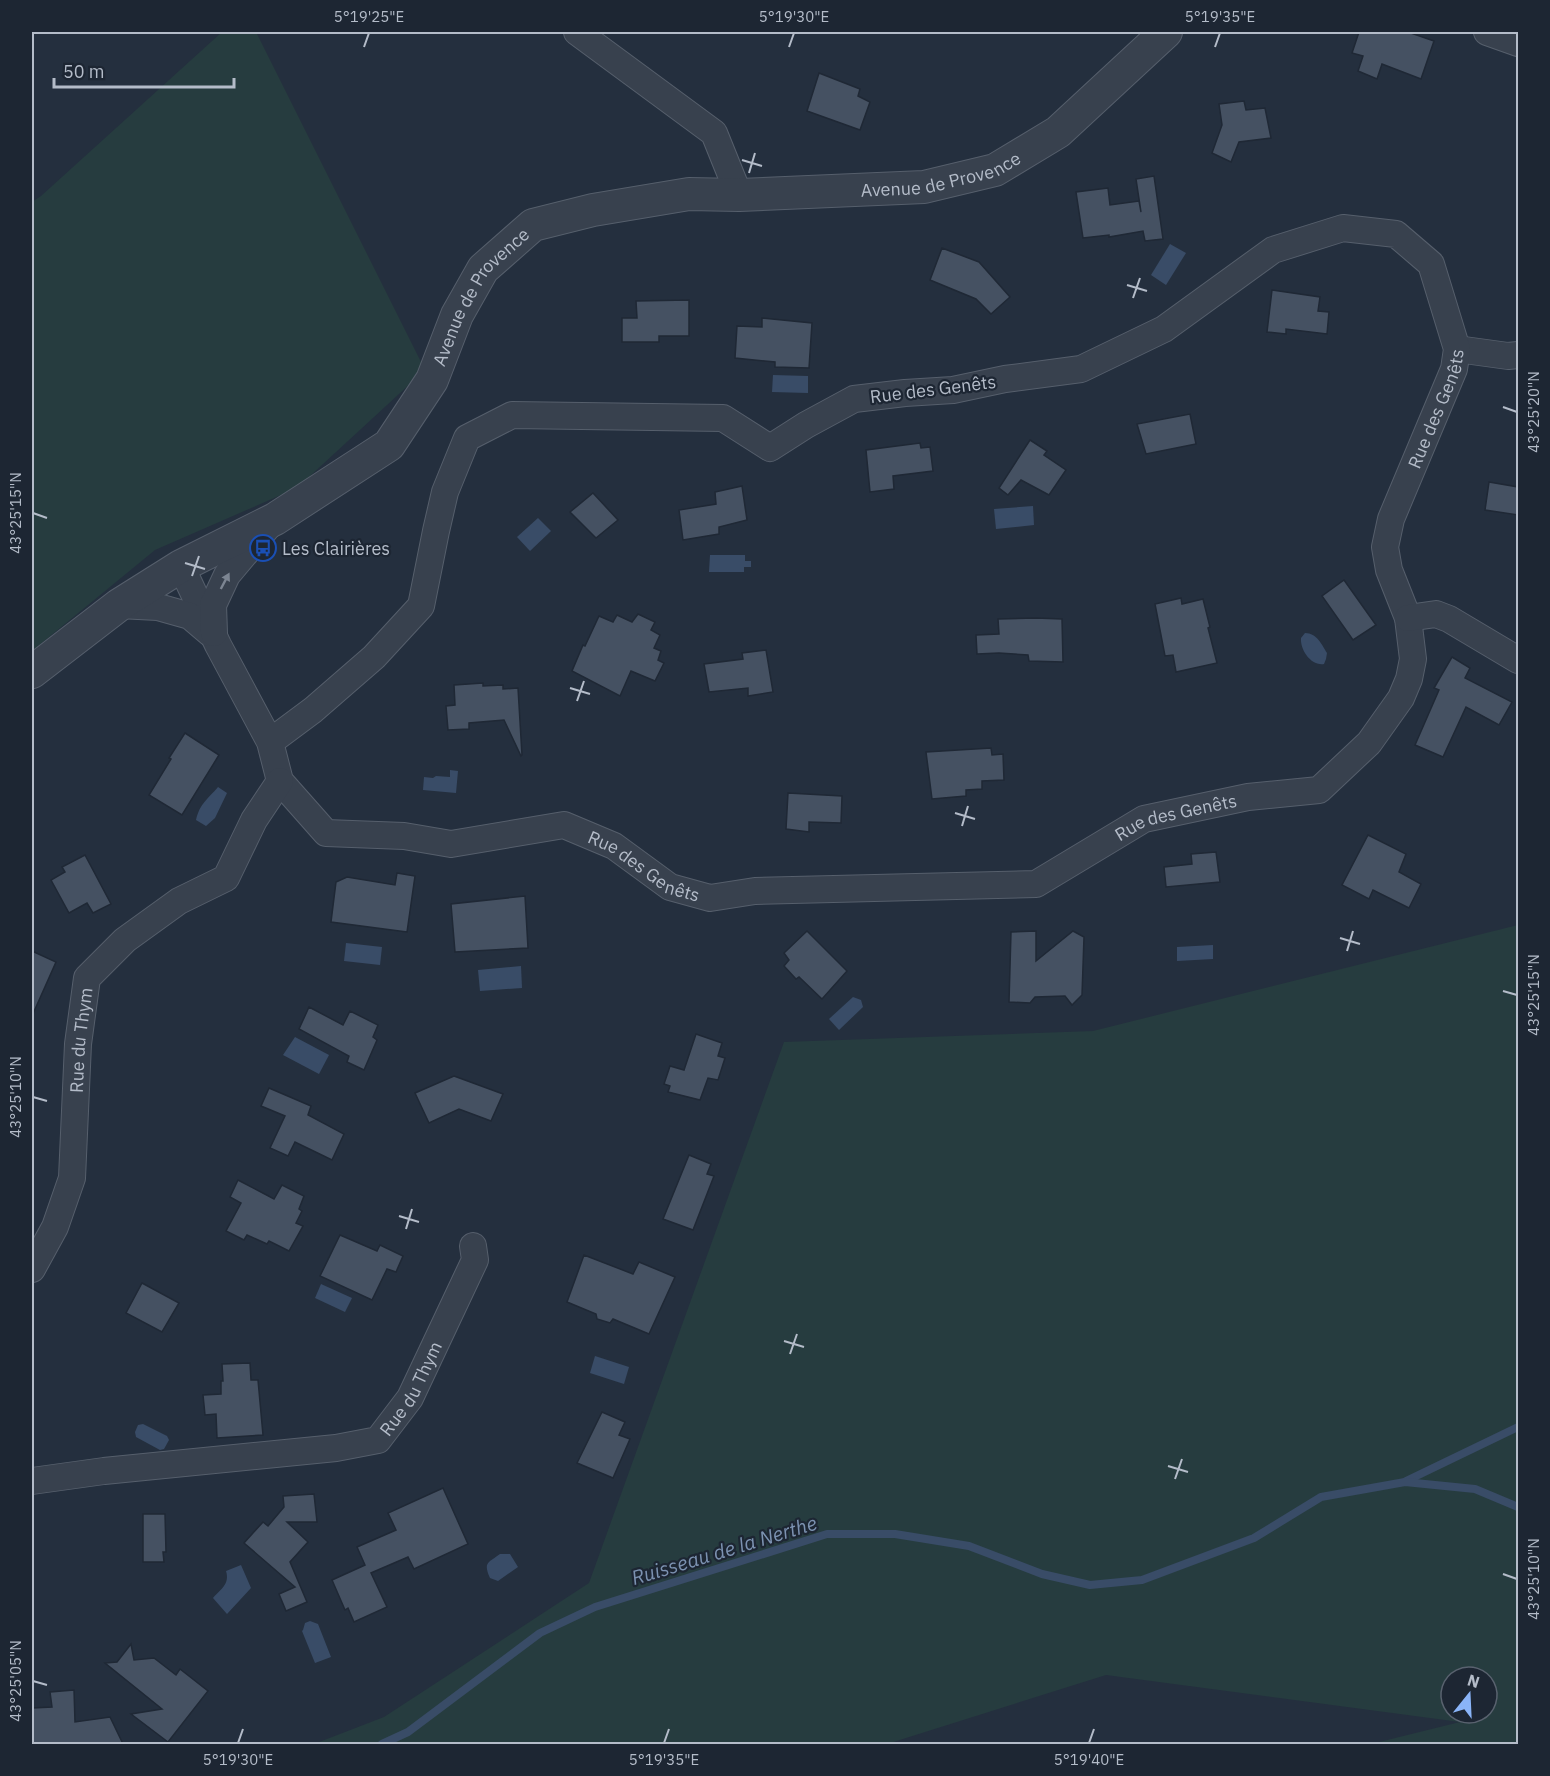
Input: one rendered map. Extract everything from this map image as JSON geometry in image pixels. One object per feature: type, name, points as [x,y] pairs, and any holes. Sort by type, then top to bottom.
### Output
[{"type":"street","points":[[577,32],[714,134],[739,195]]},
{"type":"street","name":"Avenue de Provence","points":[[32,672],[118,604],[181,566],[275,519],[389,445],[432,380],[457,315],[483,269],[533,225],[593,210],[688,194],[739,195],[924,187],[995,170],[1059,132],[1166,32]]},
{"type":"street","points":[[1487,32],[1518,43]]},
{"type":"street","name":"Rue des Genêts","points":[[181,566],[214,636],[270,742],[280,781],[326,833],[404,836],[451,844],[564,825],[614,846],[669,887],[710,898],[755,891],[1036,884],[1144,819],[1248,797],[1320,790],[1369,743],[1401,698],[1409,679],[1413,658],[1408,618],[1389,570],[1385,547],[1391,519],[1454,369],[1457,350],[1431,264],[1396,234],[1343,228],[1273,250],[1164,329],[1081,369],[952,390],[854,399],[770,448],[723,418],[512,415],[467,438],[445,492],[421,606],[374,657],[312,710],[270,742]]},
{"type":"street","points":[[1457,350],[1508,356],[1518,355]]},
{"type":"street","points":[[214,636],[213,605],[227,575],[275,519]]},
{"type":"street","points":[[118,604],[158,607],[190,616],[214,636]]},
{"type":"street","points":[[1408,618],[1436,614],[1449,619],[1518,660]]},
{"type":"street","name":"Rue du Thym","points":[[32,1269],[56,1227],[72,1178],[78,1044],[87,978],[124,940],[179,901],[226,878],[254,820],[280,781]]},
{"type":"street","name":"Rue du Thym","points":[[32,1481],[104,1471],[336,1448],[378,1440],[410,1398],[475,1260],[472,1246]]},
{"type":"green space","points":[[222,32],[256,32],[425,370],[297,488],[155,550],[32,651],[32,202]]},
{"type":"green space","points":[[1518,925],[1518,1744],[1371,1744],[1448,1725],[1499,1725],[1499,1665],[1439,1665],[1439,1719],[1106,1675],[887,1744],[314,1744],[384,1717],[589,1583],[784,1042],[1093,1031]]},
{"type":"water","points":[[1170,244],[1186,253],[1166,285],[1151,275]]},
{"type":"water","points":[[773,375],[808,376],[808,393],[772,392]]},
{"type":"water","points":[[1033,506],[1034,525],[996,529],[994,509]]},
{"type":"water","points":[[538,518],[551,531],[530,551],[517,537]]},
{"type":"water","points":[[710,555],[745,555],[745,561],[751,561],[751,567],[744,567],[744,572],[709,572]]},
{"type":"water","points":[[1305,633],[1316,637],[1323,646],[1327,653],[1324,664],[1311,660],[1304,652],[1301,638]]},
{"type":"water","points":[[450,770],[458,771],[456,793],[423,790],[424,777],[450,777]]},
{"type":"water","points":[[218,787],[227,793],[215,818],[206,826],[196,820],[200,809]]},
{"type":"water","points":[[346,943],[382,947],[380,965],[344,961]]},
{"type":"water","points":[[1213,945],[1213,959],[1177,961],[1177,947]]},
{"type":"water","points":[[521,966],[522,988],[480,991],[478,970]]},
{"type":"water","points":[[853,997],[861,1000],[863,1007],[839,1030],[829,1019]]},
{"type":"water","points":[[295,1037],[329,1055],[319,1074],[283,1055]]},
{"type":"water","points":[[321,1284],[352,1298],[345,1312],[315,1298]]},
{"type":"water","points":[[595,1356],[629,1367],[624,1384],[590,1373]]},
{"type":"water","points":[[143,1424],[167,1436],[169,1440],[164,1449],[160,1450],[136,1437],[135,1432],[138,1425]]},
{"type":"water","points":[[500,1554],[510,1554],[518,1567],[498,1581],[490,1578],[487,1566]]},
{"type":"water","points":[[241,1565],[251,1588],[227,1614],[213,1598],[226,1583],[226,1571]]},
{"type":"water","points":[[310,1621],[318,1624],[331,1657],[315,1663],[302,1631],[305,1623]]},
{"type":"building","points":[[1359,32],[1408,32],[1434,41],[1421,79],[1382,64],[1377,79],[1358,71],[1363,56],[1352,53]]},
{"type":"building","points":[[819,73],[860,89],[858,96],[870,102],[860,130],[807,111]]},
{"type":"building","points":[[1244,101],[1246,110],[1265,108],[1271,138],[1239,142],[1231,162],[1212,153],[1222,125],[1219,104]]},
{"type":"building","points":[[1154,176],[1163,239],[1145,241],[1143,231],[1109,237],[1109,235],[1083,238],[1076,192],[1108,188],[1110,205],[1139,201],[1141,212],[1136,179]]},
{"type":"building","points":[[942,248],[979,262],[1010,297],[991,314],[976,299],[930,280]]},
{"type":"building","points":[[1272,290],[1320,297],[1318,311],[1329,312],[1327,334],[1286,329],[1286,334],[1267,332]]},
{"type":"building","points":[[689,300],[689,336],[659,336],[659,342],[622,342],[622,318],[637,318],[636,301]]},
{"type":"building","points":[[762,318],[812,323],[809,368],[775,367],[775,362],[735,358],[737,326],[762,327]]},
{"type":"building","points":[[1190,414],[1196,444],[1146,454],[1137,424]]},
{"type":"building","points":[[1030,440],[1047,451],[1044,455],[1066,470],[1049,495],[1021,480],[1008,495],[999,488]]},
{"type":"building","points":[[920,443],[921,448],[930,447],[933,471],[893,476],[894,489],[870,492],[866,450]]},
{"type":"building","points":[[1489,482],[1518,487],[1518,515],[1485,510]]},
{"type":"building","points":[[742,486],[747,520],[719,527],[719,534],[683,540],[679,510],[716,504],[715,492]]},
{"type":"building","points":[[593,493],[618,520],[596,538],[570,512]]},
{"type":"building","points":[[1344,580],[1376,625],[1353,640],[1322,596]]},
{"type":"building","points":[[1181,598],[1182,604],[1203,599],[1217,663],[1176,672],[1173,655],[1165,656],[1155,604]]},
{"type":"building","points":[[638,614],[655,622],[651,630],[660,635],[654,648],[661,651],[658,660],[664,663],[655,681],[631,671],[620,696],[572,671],[599,616],[613,622],[617,615],[632,622]]},
{"type":"building","points":[[998,619],[1062,619],[1063,662],[1029,661],[1028,655],[977,654],[976,635],[999,634]]},
{"type":"building","points":[[766,650],[773,692],[748,696],[748,688],[709,692],[704,664],[743,659],[742,653]]},
{"type":"building","points":[[1452,657],[1470,668],[1465,678],[1512,702],[1499,725],[1466,707],[1443,757],[1415,745],[1439,690],[1434,688]]},
{"type":"building","points":[[483,683],[483,686],[503,685],[503,689],[518,688],[521,756],[504,720],[469,723],[469,729],[448,730],[446,706],[455,705],[454,685]]},
{"type":"building","points":[[185,733],[219,755],[182,815],[149,795]]},
{"type":"building","points":[[991,748],[992,755],[1003,754],[1004,780],[982,781],[982,789],[966,790],[966,796],[932,799],[926,752]]},
{"type":"building","points":[[788,793],[842,796],[841,823],[809,822],[809,832],[786,829]]},
{"type":"building","points":[[1368,835],[1406,854],[1399,872],[1421,884],[1409,908],[1373,890],[1369,899],[1342,885]]},
{"type":"building","points":[[1216,852],[1220,882],[1166,887],[1164,867],[1192,864],[1191,854]]},
{"type":"building","points":[[85,855],[111,904],[93,913],[87,903],[69,913],[51,880],[65,872],[62,867]]},
{"type":"building","points":[[397,873],[415,876],[407,932],[331,922],[336,882],[347,877],[395,885]]},
{"type":"building","points":[[525,896],[528,948],[455,952],[451,904]]},
{"type":"building","points":[[807,931],[847,971],[822,999],[799,977],[796,979],[784,966],[789,960],[784,953]]},
{"type":"building","points":[[1036,931],[1036,961],[1073,931],[1084,937],[1082,995],[1072,1005],[1065,996],[1035,997],[1030,1003],[1009,1002],[1011,932]]},
{"type":"building","points":[[32,951],[56,962],[32,1016]]},
{"type":"building","points":[[309,1007],[343,1025],[350,1011],[378,1025],[373,1037],[377,1040],[364,1070],[347,1062],[349,1056],[299,1029]]},
{"type":"building","points":[[696,1034],[722,1043],[718,1056],[725,1058],[718,1080],[708,1078],[700,1100],[668,1092],[670,1086],[664,1084],[670,1066],[684,1070]]},
{"type":"building","points":[[454,1076],[503,1094],[491,1121],[459,1109],[429,1123],[415,1093]]},
{"type":"building","points":[[269,1088],[311,1106],[308,1115],[344,1134],[332,1160],[295,1142],[288,1156],[270,1148],[285,1116],[261,1106]]},
{"type":"building","points":[[689,1155],[711,1164],[707,1174],[714,1176],[693,1230],[663,1219]]},
{"type":"building","points":[[238,1180],[274,1199],[282,1185],[304,1196],[299,1209],[302,1211],[296,1223],[303,1226],[289,1251],[269,1241],[267,1244],[247,1235],[244,1240],[226,1231],[241,1203],[230,1197]]},
{"type":"building","points":[[340,1235],[377,1251],[380,1245],[403,1256],[396,1272],[387,1269],[372,1300],[320,1276]]},
{"type":"building","points":[[584,1255],[633,1274],[639,1262],[675,1277],[649,1334],[613,1319],[610,1323],[597,1319],[596,1314],[567,1302]]},
{"type":"building","points":[[142,1283],[179,1303],[162,1332],[126,1313]]},
{"type":"building","points":[[250,1363],[251,1380],[258,1380],[263,1435],[217,1438],[216,1414],[205,1415],[203,1395],[221,1394],[222,1364]]},
{"type":"building","points":[[602,1412],[625,1422],[619,1435],[630,1439],[613,1478],[577,1463]]},
{"type":"building","points":[[443,1488],[468,1544],[414,1569],[408,1557],[371,1573],[387,1607],[354,1622],[348,1608],[345,1610],[332,1580],[365,1565],[357,1547],[396,1530],[388,1513]]},
{"type":"building","points":[[314,1494],[317,1522],[287,1522],[308,1542],[290,1562],[307,1602],[286,1611],[279,1594],[295,1587],[244,1543],[263,1522],[268,1526],[284,1507],[283,1496]]},
{"type":"building","points":[[143,1514],[165,1514],[164,1562],[143,1562]]},
{"type":"building","points":[[131,1644],[134,1660],[154,1658],[176,1675],[180,1669],[208,1691],[168,1742],[131,1714],[162,1709],[105,1663],[117,1662]]},
{"type":"building","points":[[74,1690],[75,1722],[110,1717],[123,1744],[32,1744],[32,1708],[52,1707],[50,1692]]},
{"type":"waterway","points":[[1406,1481],[1518,1427]]},
{"type":"waterway","name":"Ruisseau de la Nerthe","points":[[382,1744],[408,1732],[540,1633],[595,1607],[827,1534],[895,1534],[969,1546],[1042,1574],[1090,1585],[1142,1580],[1254,1538],[1321,1497],[1405,1482],[1475,1489],[1518,1507]]},
{"type":"place","name":"Les Clairières","points":[[263,548]]}]
